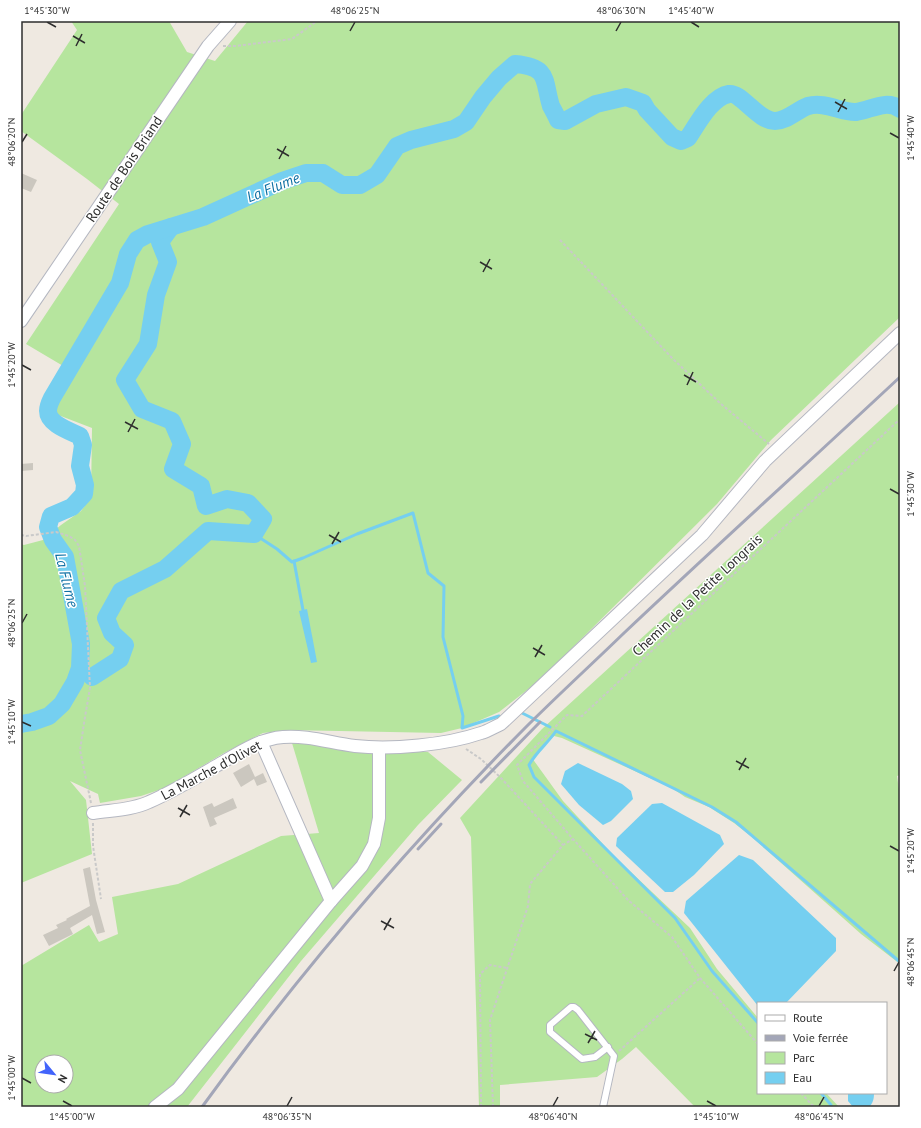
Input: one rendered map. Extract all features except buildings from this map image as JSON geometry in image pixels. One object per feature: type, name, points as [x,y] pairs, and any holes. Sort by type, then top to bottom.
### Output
[{"type":"street","name":"Route de Bois Briand","points":[[21,321],[208,46],[230,21]]},
{"type":"street","name":"La Marche d'Olivet","points":[[93,813],[132,807],[147,803],[261,742],[283,737],[306,738],[354,746],[379,748],[413,746],[457,739],[482,733],[501,724],[702,535],[765,461],[900,333]]},
{"type":"street","points":[[261,742],[331,901]]},
{"type":"street","points":[[155,1107],[178,1089],[331,901],[362,866],[374,844],[379,818],[379,748]]},
{"type":"lane","points":[[603,1107],[614,1056],[608,1047],[574,1007],[566,1010],[550,1025],[550,1032],[582,1059],[596,1058],[608,1047]]},
{"type":"path","points":[[208,46],[235,46],[292,39],[317,21]]},
{"type":"path","points":[[560,240],[673,359],[721,404],[776,450]]},
{"type":"path","name":"Chemin de la Petite Longrais","points":[[573,839],[523,781],[517,765],[567,715],[582,716],[900,419]]},
{"type":"path","points":[[21,535],[26,536],[56,532],[69,536],[75,540],[79,546],[85,586],[90,688],[84,717],[80,750],[93,813],[93,846],[100,899]]},
{"type":"path","points":[[457,739],[467,750],[481,759],[500,777],[563,845]]},
{"type":"path","points":[[493,1107],[490,1020],[528,906],[530,884],[563,845],[573,839],[628,900],[672,936],[700,978],[757,1043]]},
{"type":"path","points":[[481,1107],[480,974],[490,966],[507,968]]},
{"type":"path","points":[[614,1056],[700,978]]},
{"type":"path","points":[[802,1094],[812,1105],[816,1107]]},
{"type":"green space","points":[[71,21],[169,21],[187,52],[215,61],[248,21],[900,21],[900,317],[771,440],[717,504],[540,680],[499,712],[462,728],[441,733],[288,730],[263,733],[224,753],[165,788],[141,796],[100,803],[98,794],[70,781],[86,800],[92,854],[21,883],[21,544],[24,545],[43,540],[81,511],[91,497],[92,428],[53,413],[75,373],[26,344],[119,204],[21,131],[21,115],[77,30]]},
{"type":"green space","points":[[900,402],[900,775],[897,776],[900,796],[900,964],[861,934],[752,837],[709,807],[685,797],[672,788],[562,738],[554,736],[532,758],[563,801],[614,856],[690,928],[717,969],[757,1017],[757,1094],[827,1094],[839,1107],[695,1107],[636,1047],[597,1077],[500,1085],[500,1107],[479,1107],[471,837],[460,818],[542,729]]},
{"type":"green space","points":[[292,743],[428,752],[462,780],[418,825],[301,961],[187,1107],[21,1107],[21,966],[89,925],[99,942],[118,934],[112,897],[178,884],[281,836],[319,833]]},
{"type":"water","points":[[307,609],[317,662],[311,663],[299,611]]},
{"type":"water","points":[[578,763],[622,784],[631,791],[633,799],[611,821],[603,825],[579,805],[561,784],[565,771]]},
{"type":"water","points":[[662,803],[720,835],[724,844],[694,875],[673,892],[665,892],[616,846],[617,838],[652,804]]},
{"type":"water","points":[[739,855],[753,860],[836,938],[836,951],[787,1002],[757,1002],[757,1005],[684,913],[686,901]]},
{"type":"water","points":[[848,1094],[874,1094],[873,1101],[869,1107],[853,1107],[848,1101]]},
{"type":"waterway","name":"La Flume","points":[[21,724],[49,716],[62,704],[75,682],[80,668],[81,644],[65,557],[53,540],[48,527],[51,516],[72,507],[84,494],[85,485],[80,466],[83,445],[80,436],[60,426],[52,420],[49,416],[49,406],[52,398],[120,283],[128,254],[137,240],[148,234],[203,217],[282,181],[306,173],[323,173],[342,185],[360,185],[377,175],[397,146],[411,140],[454,129],[466,122],[483,97],[499,78],[515,64],[534,68],[540,72],[545,82],[551,106],[558,120],[565,121],[596,104],[626,97],[643,103],[647,110],[672,137],[681,141],[688,138],[705,112],[716,100],[729,94],[739,97],[756,112],[769,120],[775,121],[784,119],[808,106],[814,105],[827,106],[851,112],[862,111],[884,105],[895,106],[900,109]]},
{"type":"waterway","points":[[92,677],[120,659],[125,645],[112,633],[106,618],[121,591],[165,569],[208,531],[254,534],[263,519],[248,503],[227,499],[206,506],[201,486],[173,469],[182,444],[172,421],[142,409],[125,380],[148,344],[156,295],[168,262],[160,242],[171,227]]},
{"type":"waterway","points":[[254,534],[277,549],[292,562],[357,534],[413,513],[428,573],[444,586],[443,637],[463,716],[462,728],[499,716]]},
{"type":"waterway","points":[[294,561],[303,610]]},
{"type":"waterway","points":[[522,713],[550,727]]},
{"type":"waterway","points":[[757,1022],[712,971],[675,918],[534,777],[529,765],[556,731],[712,807],[736,822],[900,962]]},
{"type":"waterway","points":[[822,1094],[831,1105]]},
{"type":"railway","points":[[202,1107],[277,1007],[356,911],[397,864],[482,773],[537,716],[624,633],[900,377]]},
{"type":"railway","points":[[481,782],[540,722]]},
{"type":"railway","points":[[418,849],[441,824]]}]
